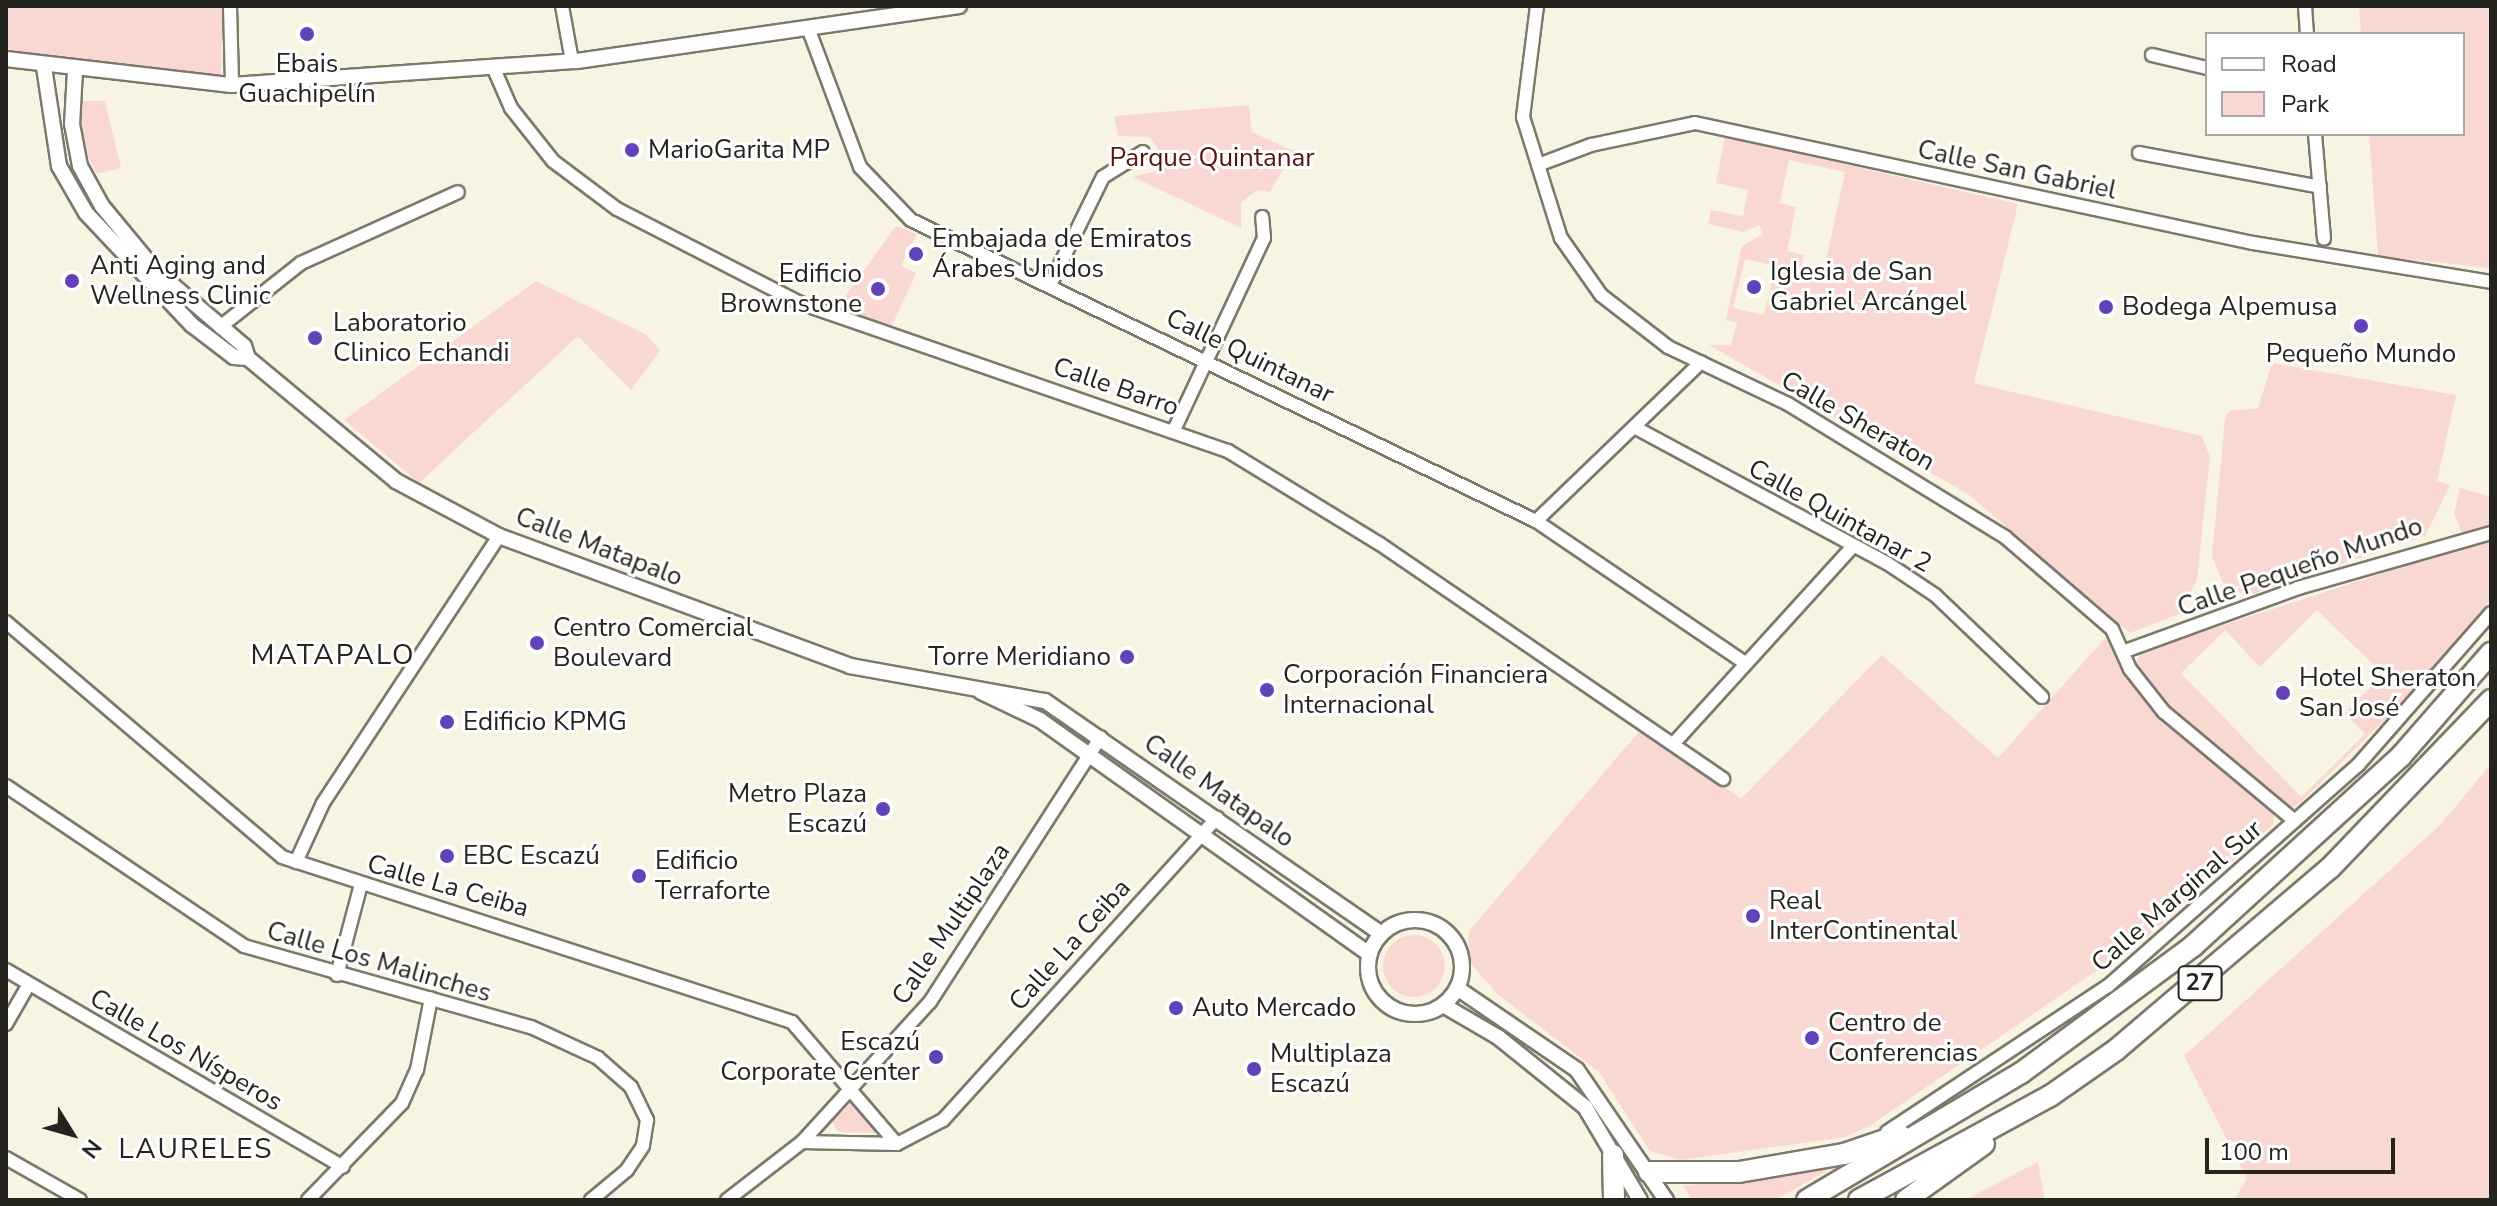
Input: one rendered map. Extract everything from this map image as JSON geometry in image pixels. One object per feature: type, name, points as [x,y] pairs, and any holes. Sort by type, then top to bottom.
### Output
[{"type":"highway","name":"27","points":[[1807,1200],[2021,1073],[2193,946],[2281,869],[2401,756],[2491,653]]},
{"type":"highway","name":"27","points":[[1859,1200],[2050,1096],[2255,938],[2397,803],[2491,700]]},
{"type":"highway","points":[[1649,1172],[1739,1172],[1844,1154],[1907,1133],[2021,1073]]},
{"type":"highway","points":[[1906,1200],[2050,1096]]},
{"type":"highway","points":[[1613,1155],[1614,1200]]},
{"type":"street","points":[[230,6],[232,85]]},
{"type":"street","points":[[562,6],[572,61]]},
{"type":"street","points":[[6,59],[75,71],[232,85],[494,69],[572,61],[810,33],[959,6]]},
{"type":"street","name":"Calle Sheraton","points":[[1537,6],[1523,117],[1561,238],[1601,295],[1633,325],[1974,514],[2104,621],[2164,712],[2295,821]]},
{"type":"street","points":[[2305,6],[2307,32]]},
{"type":"street","name":"Calle Quintanar","points":[[810,33],[860,167],[879,194],[911,220],[1208,360],[1536,521],[1745,663]]},
{"type":"street","points":[[2152,55],[2205,68]]},
{"type":"street","name":"Calle Matapalo","points":[[44,67],[59,166],[86,213],[192,325],[248,358]]},
{"type":"street","name":"Calle Barro","points":[[494,69],[511,108],[553,161],[617,209],[800,303],[1174,430],[1283,481],[1723,779]]},
{"type":"street","name":"Calle Matapalo","points":[[75,71],[72,124],[80,166],[102,206],[155,270],[220,327],[248,358],[396,481],[499,536],[850,666],[1045,701],[1381,934]]},
{"type":"street","name":"Calle San Gabriel","points":[[1538,165],[1591,145],[1695,123],[2253,243],[2491,282]]},
{"type":"street","points":[[2315,136],[2324,239]]},
{"type":"street","points":[[1050,285],[1103,177],[1143,152]]},
{"type":"street","points":[[2139,153],[2320,187]]},
{"type":"street","points":[[220,327],[301,263],[458,192]]},
{"type":"street","points":[[1174,430],[1264,238],[1262,217]]},
{"type":"street","points":[[1536,521],[1636,428],[1701,362]]},
{"type":"street","name":"Calle Quintanar 2","points":[[1636,428],[1853,546],[1935,595],[2042,697]]},
{"type":"street","name":"Calle Pequeño Mundo","points":[[2125,651],[2456,540],[2491,533]]},
{"type":"street","points":[[296,862],[323,803],[499,536]]},
{"type":"street","points":[[1674,743],[1853,546]]},
{"type":"street","name":"Calle Marginal Sur","points":[[1844,1154],[1962,1088],[2108,986],[2295,821],[2394,727],[2491,613]]},
{"type":"street","name":"Calle La Ceiba","points":[[6,622],[262,843],[296,862],[361,884],[792,1022],[852,1085],[897,1144]]},
{"type":"street","name":"Calle Matapalo","points":[[977,690],[1040,720],[1369,954]]},
{"type":"street","name":"Calle Multiplaza","points":[[727,1200],[802,1142],[930,1002],[1101,737]]},
{"type":"street","name":"Calle Los Malinches","points":[[6,786],[244,946],[337,975],[531,1027],[598,1058],[631,1087],[647,1120],[643,1146],[591,1200]]},
{"type":"street","points":[[1201,834],[1217,818]]},
{"type":"street","name":"Calle La Ceiba","points":[[802,1142],[897,1144],[943,1120],[1201,834]]},
{"type":"street","points":[[337,975],[361,884]]},
{"type":"street","points":[[1416,920],[1441,927],[1461,957],[1457,988],[1443,1005],[1407,1014],[1385,1005],[1370,983],[1369,954],[1381,934],[1416,920]]},
{"type":"street","name":"Calle Los Nísperos","points":[[6,970],[343,1167]]},
{"type":"street","points":[[6,1024],[29,984]]},
{"type":"street","points":[[1457,988],[1577,1070],[1666,1200]]},
{"type":"street","points":[[308,1200],[402,1103],[417,1070],[431,998]]},
{"type":"street","points":[[1443,1005],[1563,1086],[1599,1126],[1640,1200]]},
{"type":"street","points":[[6,1158],[80,1200]]},
{"type":"green space","points":[[6,6],[223,6],[221,75],[165,74],[6,49]]},
{"type":"green space","points":[[2359,6],[2491,6],[2491,268],[2378,256],[2369,136],[2465,136],[2465,32],[2361,32]]},
{"type":"green space","points":[[79,101],[105,101],[121,168],[96,174],[80,139]]},
{"type":"green space","name":"Parque Quintanar","points":[[1249,105],[1252,132],[1293,151],[1270,192],[1257,190],[1241,203],[1241,228],[1133,177],[1159,170],[1163,155],[1149,137],[1118,136],[1114,116]]},
{"type":"green space","points":[[1725,137],[2018,204],[1974,383],[2202,436],[2210,457],[2197,580],[2179,614],[2130,633],[1968,494],[1709,345],[1731,345],[1737,323],[1726,320],[1742,246],[1763,234],[1759,225],[1744,232],[1708,224],[1711,210],[1743,216],[1748,190],[1716,183]],"holes":[[[1789,160],[1845,172],[1823,274],[1801,270],[1804,255],[1787,251],[1796,207],[1780,203]],[[1745,259],[1776,266],[1764,315],[1733,308]]]},
{"type":"green space","points":[[896,226],[917,234],[901,266],[916,273],[890,330],[838,306]]},
{"type":"green space","points":[[536,281],[647,335],[660,351],[631,390],[578,336],[419,483],[344,420]]},
{"type":"green space","points":[[2272,363],[2456,395],[2437,481],[2450,485],[2425,536],[2247,596],[2222,582],[2212,556],[2225,419],[2229,411],[2258,408]]},
{"type":"green space","points":[[2460,488],[2491,497],[2491,527],[2463,535],[2454,514]]},
{"type":"green space","points":[[2491,538],[2491,599],[2408,697],[2298,805],[2290,808],[2176,715],[2136,663],[2141,652]],"holes":[[[2317,610],[2383,674],[2345,713],[2365,734],[2301,797],[2181,673],[2225,630],[2260,667]]]},
{"type":"green space","points":[[2107,636],[2147,701],[2274,812],[2273,825],[2153,932],[1871,1125],[1845,1137],[1681,1160],[1650,1151],[1599,1072],[1496,993],[1468,960],[1469,931],[1643,727],[1741,799],[1882,655],[1998,758]]},
{"type":"green space","points":[[2491,764],[2491,1200],[2234,1200],[2247,1179],[2184,1056],[2440,825]]},
{"type":"green space","points":[[1414,935],[1436,944],[1445,966],[1436,988],[1414,997],[1392,988],[1383,966],[1392,944]]},
{"type":"green space","points":[[855,1099],[879,1127],[876,1133],[838,1132],[832,1122]]},
{"type":"green space","points":[[1845,1161],[1775,1200],[1692,1200],[1683,1186]]},
{"type":"green space","points":[[2038,1162],[2045,1200],[1965,1200]]},
{"type":"place","name":"Ebais Guachipelín","points":[[307,34]]},
{"type":"place","name":"MarioGarita MP","points":[[632,150]]},
{"type":"place","name":"Embajada de Emiratos Árabes Unidos","points":[[916,254]]},
{"type":"place","name":"Anti Aging and Wellness Clinic","points":[[72,281]]},
{"type":"place","name":"Iglesia de San Gabriel Arcángel","points":[[1754,287]]},
{"type":"place","name":"Edificio Brownstone","points":[[878,289]]},
{"type":"place","name":"Bodega Alpemusa","points":[[2106,307]]},
{"type":"place","name":"Pequeño Mundo","points":[[2361,326]]},
{"type":"place","name":"Laboratorio Clinico Echandi","points":[[315,338]]},
{"type":"place","name":"Centro Comercial Boulevard","points":[[537,643]]},
{"type":"place","name":"Torre Meridiano","points":[[1127,657]]},
{"type":"place","name":"Corporación Financiera Internacional","points":[[1267,690]]},
{"type":"place","name":"Hotel Sheraton San José","points":[[2283,693]]},
{"type":"place","name":"Edificio KPMG","points":[[447,722]]},
{"type":"place","name":"Metro Plaza Escazú","points":[[883,809]]},
{"type":"place","name":"EBC Escazú","points":[[447,856]]},
{"type":"place","name":"Edificio Terraforte","points":[[639,876]]},
{"type":"place","name":"Real InterContinental","points":[[1753,916]]},
{"type":"place","name":"Auto Mercado","points":[[1176,1008]]},
{"type":"place","name":"Centro de Conferencias","points":[[1812,1038]]},
{"type":"place","name":"Escazú Corporate Center","points":[[936,1057]]},
{"type":"place","name":"Multiplaza Escazú","points":[[1254,1069]]},
{"type":"district","name":"MATAPALO","points":[[333,655]]},
{"type":"district","name":"LAURELES","points":[[196,1149]]}]
